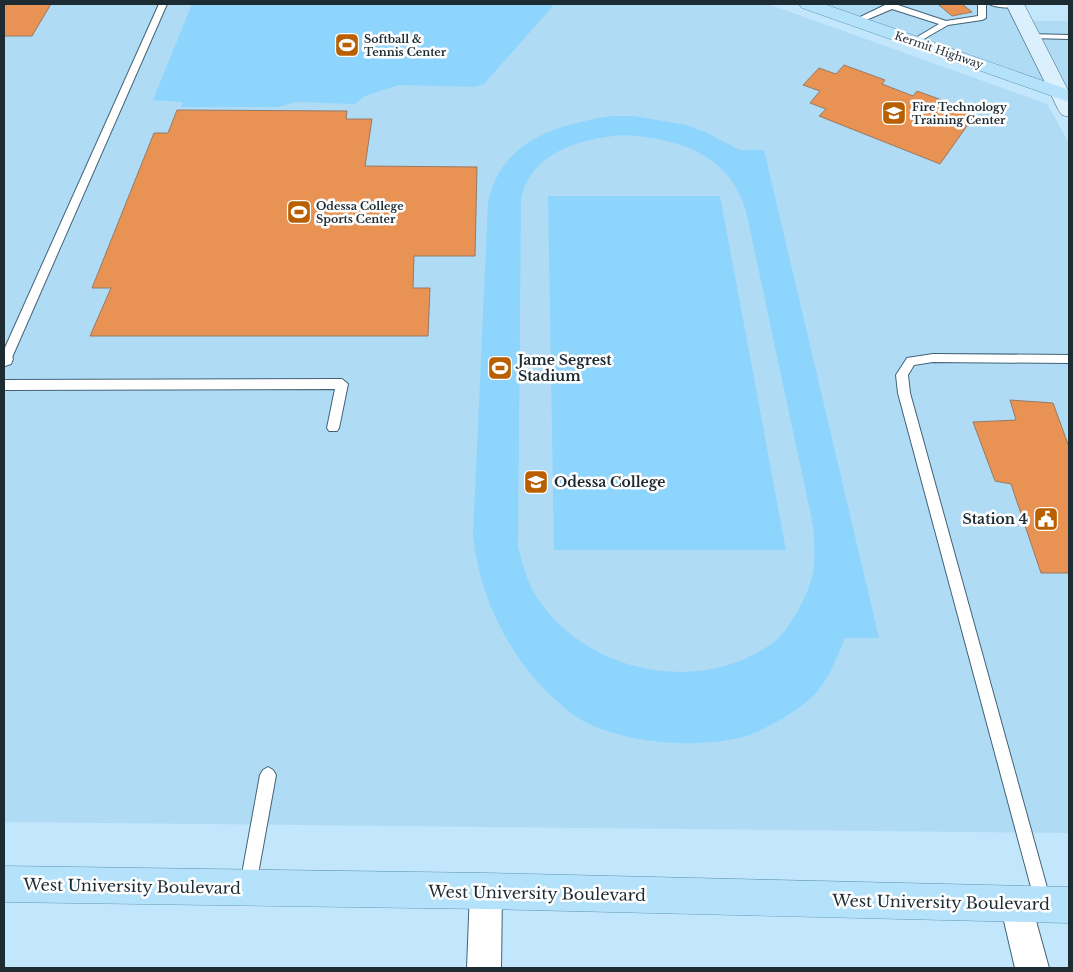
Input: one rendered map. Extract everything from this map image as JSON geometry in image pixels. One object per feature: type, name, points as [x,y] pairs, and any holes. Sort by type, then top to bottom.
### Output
[{"type":"main road","name":"Kermit Highway","points":[[808,4],[1064,94]]},
{"type":"main road","points":[[1016,4],[1031,36],[1064,94],[1069,111]]},
{"type":"main road","name":"West University Boulevard","points":[[4,884],[486,891],[1043,904]]},
{"type":"street","points":[[484,968],[486,891]]},
{"type":"street","points":[[1032,968],[1043,904]]},
{"type":"lane","points":[[4,360],[163,4]]},
{"type":"lane","points":[[916,42],[946,24],[982,18],[982,4]]},
{"type":"lane","points":[[993,4],[1016,4]]},
{"type":"lane","points":[[856,20],[891,5],[946,24]]},
{"type":"lane","points":[[1031,36],[1069,37]]},
{"type":"lane","points":[[1043,904],[904,393],[902,375],[911,361],[934,358],[1069,359]]},
{"type":"lane","points":[[4,385],[342,384],[333,428]]},
{"type":"lane","points":[[248,888],[268,775]]},
{"type":"shaded area","name":"Odessa College","points":[[4,4],[768,4],[1047,104],[1069,143],[1069,833],[4,822]]},
{"type":"shaded area","name":"Softball & Tennis Center","points":[[192,4],[553,4],[553,6],[484,84],[474,87],[399,85],[365,96],[355,104],[295,102],[279,107],[181,107],[183,102],[153,100]]},
{"type":"shaded area","points":[[808,4],[1013,4],[1024,21],[1069,21],[1069,96]]},
{"type":"shaded area","name":"Jame Segrest Stadium","points":[[611,116],[634,116],[686,125],[705,132],[740,150],[764,150],[879,638],[845,638],[829,675],[815,694],[795,710],[771,725],[757,732],[737,738],[714,742],[688,743],[635,738],[589,724],[571,713],[533,677],[517,656],[493,611],[477,562],[473,536],[488,203],[494,182],[505,165],[518,151],[533,140],[551,131]],"holes":[[[622,135],[681,145],[698,152],[714,162],[727,175],[738,191],[746,211],[813,525],[813,575],[800,607],[787,628],[774,642],[745,659],[714,669],[681,672],[648,669],[616,660],[586,645],[560,625],[538,599],[528,580],[518,547],[521,200],[526,184],[535,170],[546,159],[559,151],[590,140],[606,137]]]},
{"type":"shaded area","points":[[548,196],[720,196],[786,550],[554,550]]},
{"type":"building","points":[[4,4],[51,4],[32,36],[4,36]]},
{"type":"building","points":[[962,4],[972,12],[952,16],[939,5]]},
{"type":"building","name":"Fire Technology Training Center","points":[[844,65],[885,80],[882,84],[913,96],[917,91],[961,107],[958,110],[974,116],[940,164],[819,116],[826,109],[810,103],[820,91],[803,85],[819,68],[836,74]]},
{"type":"building","name":"Odessa College Sports Center","points":[[177,110],[347,111],[346,119],[372,119],[365,166],[477,167],[475,256],[414,256],[413,288],[430,288],[428,336],[90,336],[111,288],[92,288],[154,133],[168,133]]},
{"type":"building","name":"Station 4","points":[[1010,400],[1053,403],[1069,447],[1069,573],[1041,573],[1011,484],[995,481],[973,422],[1016,420]]},
{"type":"place","name":"Softball & Tennis Center","points":[[347,45]]},
{"type":"place","name":"Fire Technology Training Center","points":[[894,113]]},
{"type":"place","name":"Odessa College Sports Center","points":[[299,212]]},
{"type":"place","name":"Jame Segrest Stadium","points":[[500,368]]},
{"type":"place","name":"Odessa College","points":[[536,482]]},
{"type":"place","name":"Station 4","points":[[1046,519]]}]
